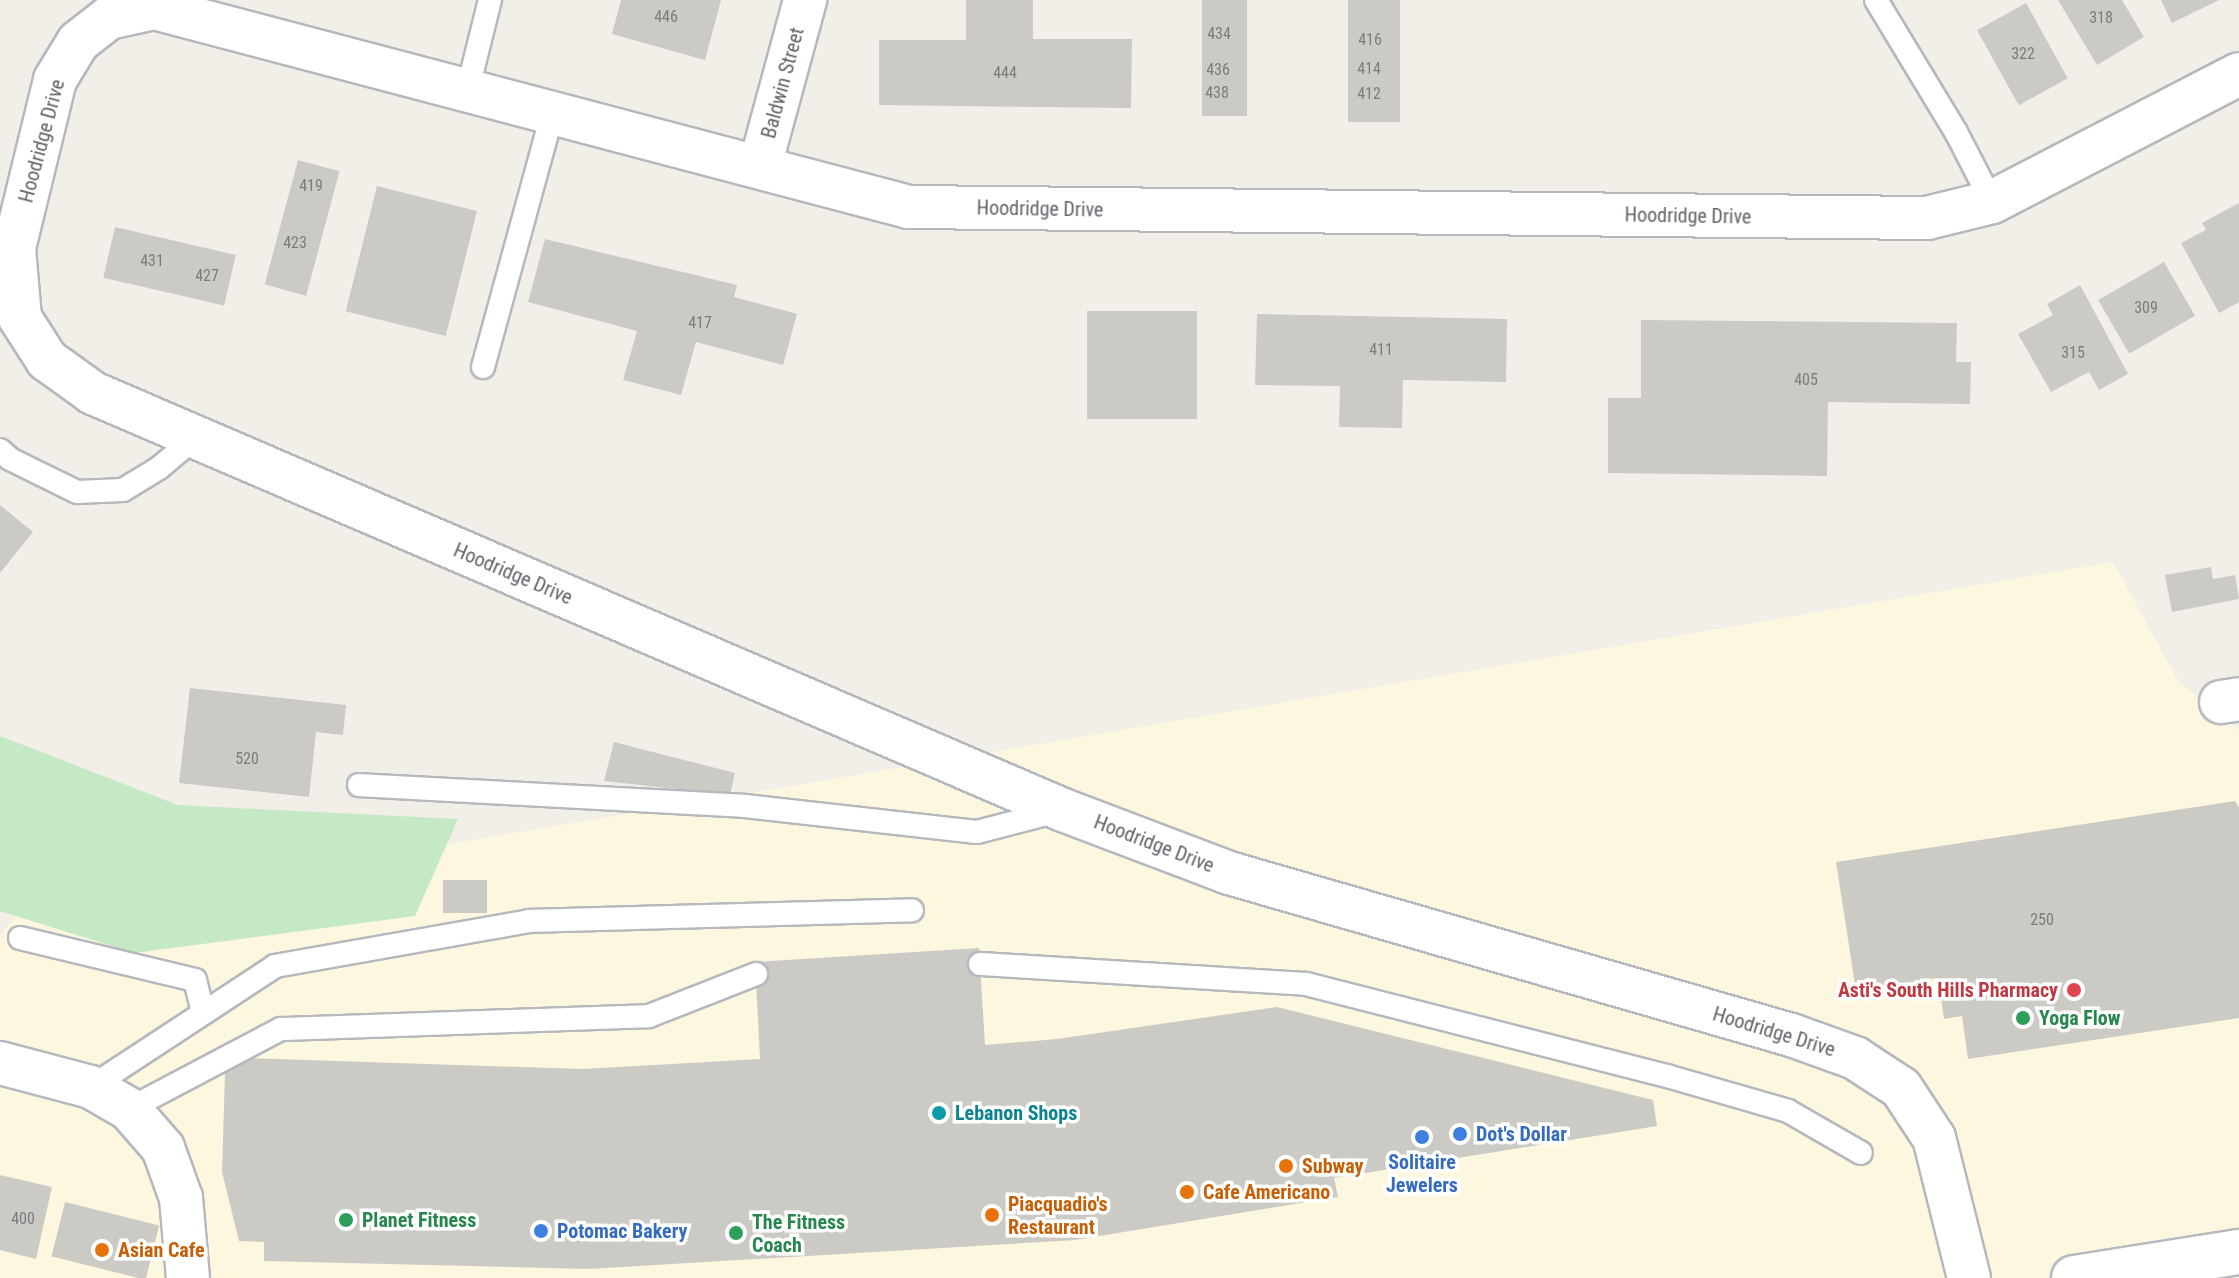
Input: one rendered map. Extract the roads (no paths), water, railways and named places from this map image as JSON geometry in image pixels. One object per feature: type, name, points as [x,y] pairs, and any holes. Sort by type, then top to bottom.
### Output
[{"type":"street","name":"Baldwin Street","points":[[760,166],[805,0]]},
{"type":"street","name":"Hoodridge Drive","points":[[1969,1278],[1934,1138],[1901,1088],[1855,1058],[1791,1035],[1229,873],[1063,810],[195,438],[93,393],[47,360],[20,318],[14,248],[55,80],[78,42],[109,18],[154,8],[215,12],[468,88],[909,207],[1927,218],[1992,202],[2239,74]]},
{"type":"street","points":[[0,1063],[91,1087],[129,1109],[163,1148],[181,1198],[188,1278]]},
{"type":"street","points":[[2085,1277],[2188,1269],[2239,1252]]},
{"type":"lane","points":[[468,88],[490,0]]},
{"type":"lane","points":[[1876,0],[1956,132],[1992,202]]},
{"type":"lane","points":[[483,367],[553,111]]},
{"type":"lane","points":[[0,450],[10,459],[77,492],[123,490],[159,468],[195,438]]},
{"type":"lane","points":[[359,785],[745,806],[977,832],[1063,810]]},
{"type":"lane","points":[[91,1087],[275,966],[529,921],[912,910]]},
{"type":"lane","points":[[20,938],[195,980],[203,1013]]},
{"type":"lane","points":[[980,964],[1306,984],[1667,1076],[1788,1111],[1861,1153]]},
{"type":"lane","points":[[129,1109],[281,1029],[649,1016],[756,974]]},
{"type":"place","name":"Asti's South Hills Pharmacy","points":[[2074,990]]},
{"type":"place","name":"Yoga Flow","points":[[2023,1018]]},
{"type":"place","name":"Lebanon Shops","points":[[939,1113]]},
{"type":"place","name":"Dot's Dollar","points":[[1460,1134]]},
{"type":"place","name":"Solitaire Jewelers","points":[[1422,1137]]},
{"type":"place","name":"Subway","points":[[1286,1166]]},
{"type":"place","name":"Cafe Americano","points":[[1187,1192]]},
{"type":"place","name":"Piacquadio's Restaurant","points":[[992,1215]]},
{"type":"place","name":"Planet Fitness","points":[[346,1220]]},
{"type":"place","name":"Potomac Bakery","points":[[541,1231]]},
{"type":"place","name":"The Fitness Coach","points":[[736,1233]]},
{"type":"place","name":"Asian Cafe","points":[[102,1250]]}]
